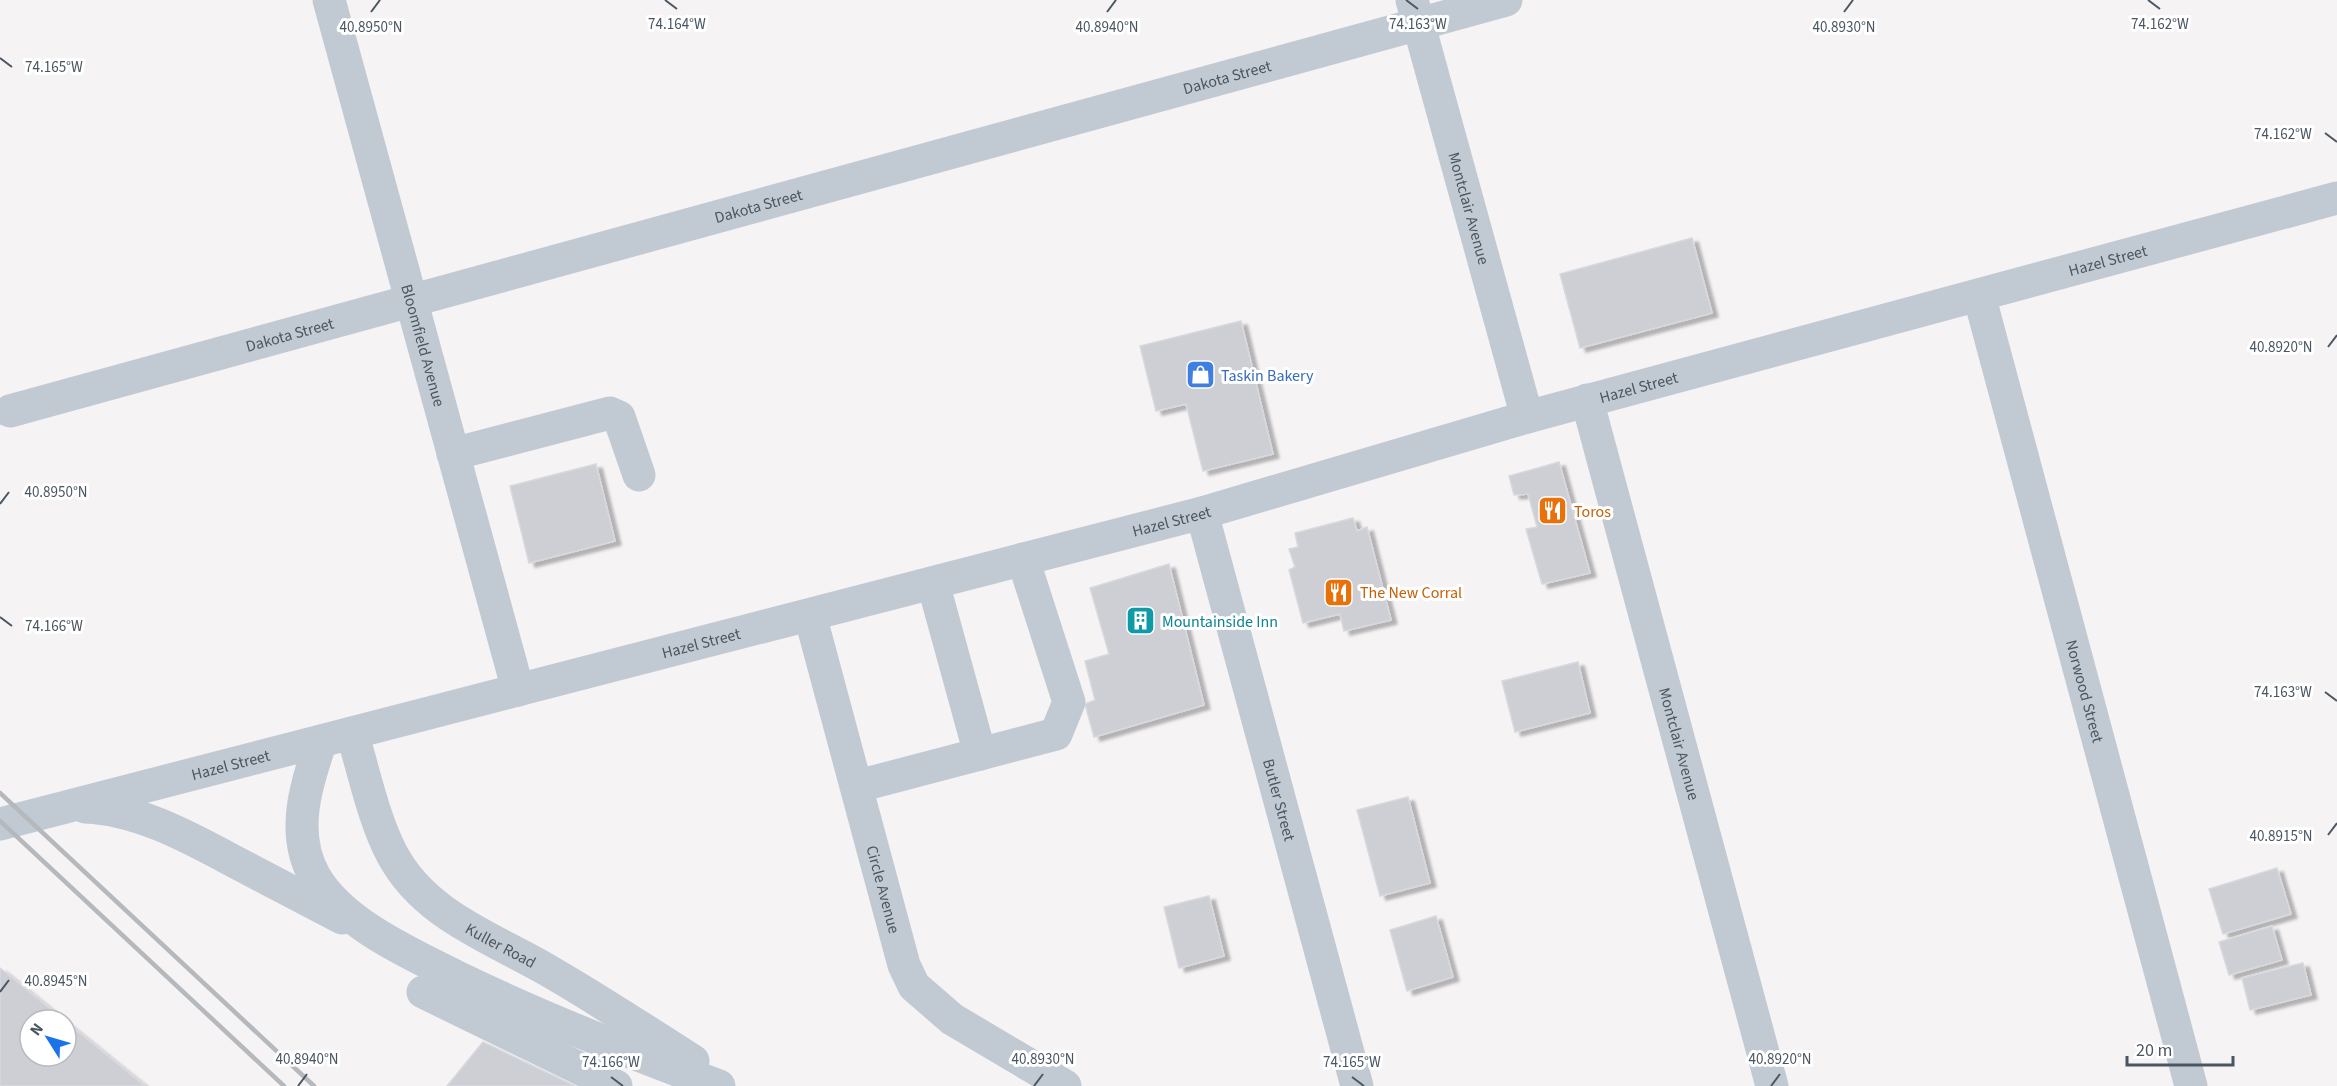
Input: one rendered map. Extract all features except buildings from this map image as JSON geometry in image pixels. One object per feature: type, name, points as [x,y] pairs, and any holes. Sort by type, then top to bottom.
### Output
[{"type":"street","name":"Bloomfield Avenue","points":[[329,0],[518,690]]},
{"type":"street","name":"Dakota Street","points":[[10,411],[411,300],[1415,12],[1506,0]]},
{"type":"street","name":"Montclair Avenue","points":[[1415,12],[1527,417]]},
{"type":"street","name":"Hazel Street","points":[[0,824],[1202,513],[1587,400],[2337,198]]},
{"type":"street","name":"Norwood Street","points":[[1979,295],[2191,1086]]},
{"type":"street","name":"Montclair Avenue","points":[[1587,400],[1772,1086]]},
{"type":"street","points":[[453,454],[610,413],[619,417],[623,425],[639,475]]},
{"type":"street","name":"Butler Street","points":[[1202,513],[1357,1086]]},
{"type":"street","points":[[858,786],[1056,734],[1069,702],[1023,560]]},
{"type":"street","points":[[933,582],[980,754]]},
{"type":"street","name":"Circle Avenue","points":[[810,615],[858,786],[904,965],[914,986],[952,1019],[1065,1086]]},
{"type":"street","name":"Kuller Road","points":[[352,733],[392,855],[412,882],[432,903],[458,922],[594,998],[732,1086]]},
{"type":"street","points":[[321,741],[307,781],[302,814],[304,847],[315,877],[334,901],[363,925],[414,956]]},
{"type":"street","points":[[68,806],[98,808],[157,825],[188,837],[414,956],[520,1008],[586,1036],[719,1086]]},
{"type":"street","points":[[423,992],[616,1086]]},
{"type":"railway","points":[[0,793],[314,1086]]},
{"type":"railway","points":[[0,821],[284,1086]]},
{"type":"place","name":"Taskin Bakery","points":[[1200,375]]},
{"type":"place","name":"Toros","points":[[1553,511]]},
{"type":"place","name":"The New Corral","points":[[1339,592]]},
{"type":"place","name":"Mountainside Inn","points":[[1141,621]]}]
